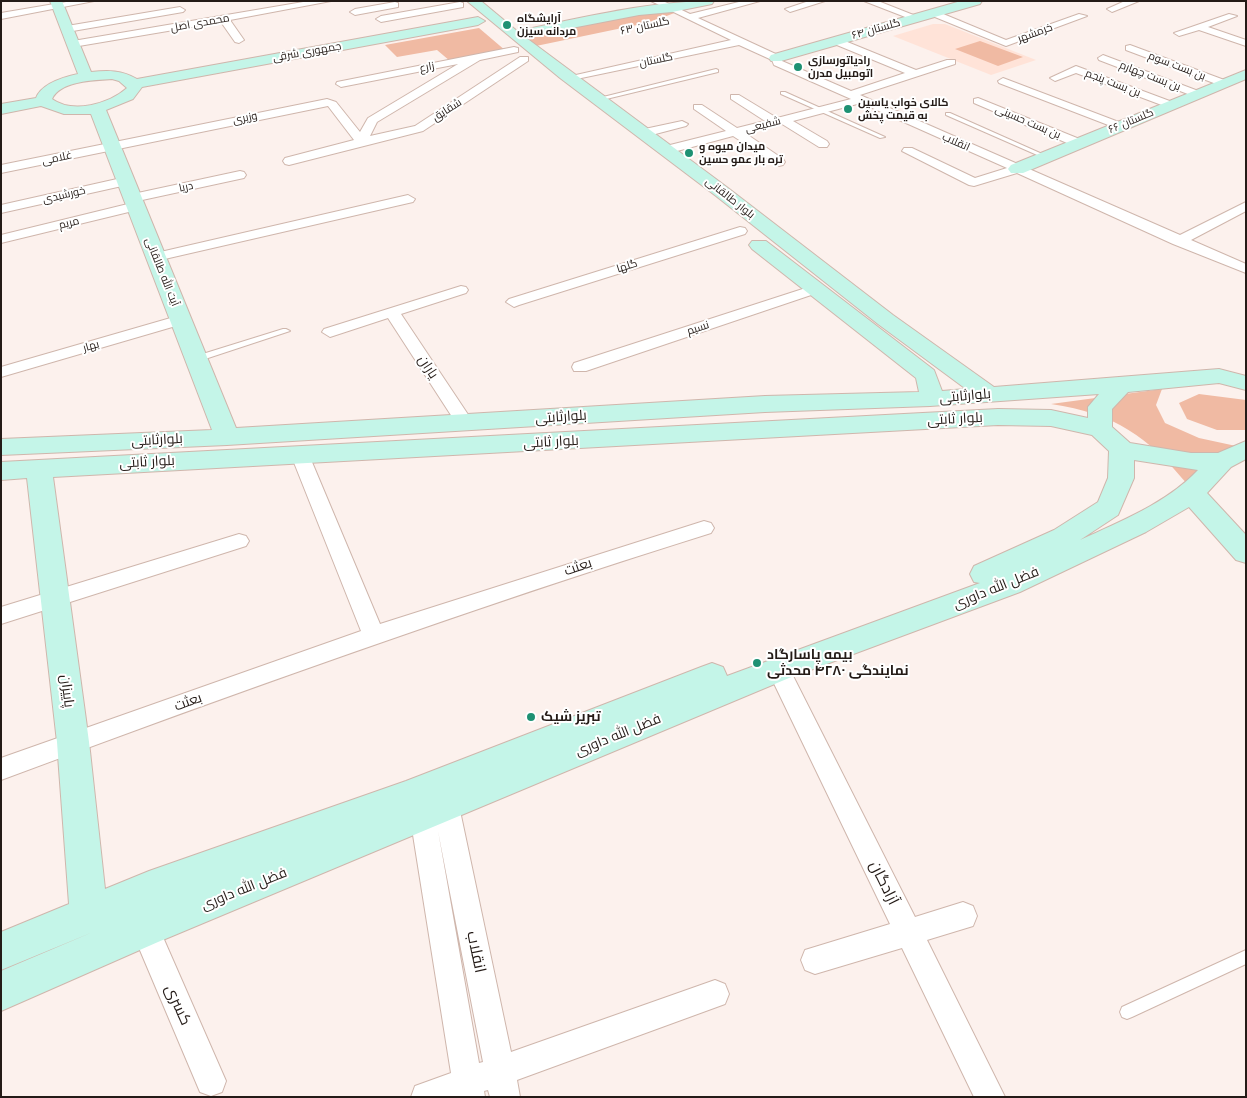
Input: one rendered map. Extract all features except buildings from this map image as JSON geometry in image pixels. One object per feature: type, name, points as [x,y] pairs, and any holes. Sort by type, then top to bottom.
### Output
[{"type":"main road","name":"گلستان ۶۳","points":[[522,48],[640,11],[672,8],[708,1]]},
{"type":"main road","name":"گلستان ۶۴","points":[[776,58],[976,1]]},
{"type":"main road","name":"بلوار طالقانی","points":[[463,2],[478,21],[571,78],[950,368],[987,393]]},
{"type":"main road","name":"بلوار طالقانی","points":[[463,2],[522,48],[648,158]]},
{"type":"main road","points":[[58,4],[86,77]]},
{"type":"main road","name":"گلستان ۶۳","points":[[660,23],[690,17]]},
{"type":"main road","name":"جمهوری شرقی","points":[[135,84],[478,21]]},
{"type":"main road","points":[[522,48],[553,45]]},
{"type":"main road","name":"گلستان ۶۶","points":[[1017,169],[1246,74]]},
{"type":"main road","points":[[118,76],[131,80],[135,84],[135,89],[123,100],[97,108],[68,110],[48,106],[44,101],[44,96],[54,88],[86,77],[118,76]]},
{"type":"main road","points":[[1,110],[44,101]]},
{"type":"main road","name":"آیت الله طالقانی","points":[[97,108],[227,437]]},
{"type":"main road","name":"بلوار طالقانی","points":[[725,218],[926,375]]},
{"type":"main road","points":[[926,375],[944,377],[950,368]]},
{"type":"main road","points":[[1219,376],[1246,371]]},
{"type":"main road","points":[[926,375],[932,387],[930,399]]},
{"type":"main road","points":[[1219,376],[1246,383]]},
{"type":"main road","name":"بلوارثابتی","points":[[491,433],[765,404],[930,399],[1219,376]]},
{"type":"main road","name":"فضل الله داوری","points":[[1,951],[149,889],[407,796],[769,654],[995,570],[1064,537],[1109,508],[1121,478],[1100,406],[1121,385]]},
{"type":"main road","name":"بلوار ثابتی","points":[[1,471],[300,455],[461,434],[998,417],[1051,418],[1157,457],[1191,462],[1222,461]]},
{"type":"main road","name":"بلوارثابتی","points":[[1,447],[227,437],[461,434]]},
{"type":"main road","points":[[1222,461],[1246,449]]},
{"type":"main road","name":"فضل الله داوری","points":[[1,991],[146,929],[778,670],[1010,584],[1137,526],[1192,493],[1222,461]]},
{"type":"main road","name":"پاییزان","points":[[39,468],[74,742],[89,915]]},
{"type":"main road","points":[[1192,493],[1246,553]]},
{"type":"street","points":[[1,16],[58,4],[90,1]]},
{"type":"street","name":"محمدی اصل","points":[[73,44],[224,19],[313,7],[327,1]]},
{"type":"street","points":[[367,1],[376,9]]},
{"type":"street","name":"انقلاب","points":[[655,1],[776,58],[778,63],[1246,270]]},
{"type":"street","name":"گلستان ۶۳","points":[[690,17],[756,1]]},
{"type":"street","points":[[790,9],[821,1]]},
{"type":"street","points":[[868,1],[916,18]]},
{"type":"street","points":[[1112,9],[1135,1]]},
{"type":"street","points":[[381,19],[463,2]]},
{"type":"street","points":[[356,12],[395,5]]},
{"type":"street","points":[[67,29],[180,10]]},
{"type":"street","name":"خرمشهر","points":[[933,13],[1006,43],[1082,16]]},
{"type":"street","points":[[1179,33],[1232,16]]},
{"type":"street","points":[[224,19],[239,40]]},
{"type":"street","points":[[1200,27],[1246,43]]},
{"type":"street","name":"گلستان","points":[[571,78],[742,41]]},
{"type":"street","points":[[836,41],[916,74]]},
{"type":"street","name":"زارع","points":[[341,84],[522,48]]},
{"type":"street","name":"شقایق","points":[[289,161],[419,129],[522,48]]},
{"type":"street","name":"بن بست سوم","points":[[1130,48],[1223,83]]},
{"type":"street","points":[[361,142],[372,120],[476,58]]},
{"type":"street","name":"بن بست چهارم","points":[[1104,58],[1197,94]]},
{"type":"street","points":[[849,95],[951,62]]},
{"type":"street","name":"بن بست پنجم","points":[[1055,78],[1076,69],[1171,105]]},
{"type":"street","points":[[1003,81],[1120,126]]},
{"type":"street","points":[[735,97],[823,144]]},
{"type":"street","name":"شفیعی","points":[[666,150],[860,100]]},
{"type":"street","name":"بن بست حسینی","points":[[978,101],[1078,143]]},
{"type":"street","name":"وزیری","points":[[112,146],[327,102],[332,104],[361,142]]},
{"type":"street","points":[[698,107],[780,162]]},
{"type":"street","points":[[644,133],[682,124]]},
{"type":"street","name":"غلامی","points":[[1,169],[112,146]]},
{"type":"street","points":[[908,151],[974,182],[1017,169]]},
{"type":"street","name":"دریا","points":[[132,195],[240,175]]},
{"type":"street","name":"خورشیدی","points":[[1,209],[132,195]]},
{"type":"street","name":"مریم","points":[[1,239],[132,195]]},
{"type":"street","points":[[156,257],[408,199]]},
{"type":"street","points":[[1178,241],[1246,206]]},
{"type":"street","name":"گلها","points":[[514,302],[740,230]]},
{"type":"street","name":"نسیم","points":[[580,367],[815,289]]},
{"type":"street","points":[[330,332],[461,290]]},
{"type":"street","name":"یاران","points":[[392,313],[461,434]]},
{"type":"street","name":"بهار","points":[[1,372],[181,320]]},
{"type":"street","points":[[300,455],[374,636]]},
{"type":"street","name":"بعثت","points":[[1,769],[374,636],[611,556],[704,528]]},
{"type":"street","points":[[1,616],[239,541]]},
{"type":"street","name":"آزادگان","points":[[778,670],[990,1097]]},
{"type":"street","name":"انقلاب","points":[[434,811],[503,1084]]},
{"type":"street","name":"انقلاب","points":[[434,811],[469,1090]]},
{"type":"street","points":[[815,960],[963,916]]},
{"type":"street","name":"کسری","points":[[146,929],[211,1081]]},
{"type":"street","points":[[426,1097],[503,1084],[715,994]]},
{"type":"lane","points":[[598,99],[716,71]]},
{"type":"lane","points":[[783,93],[882,137]]},
{"type":"lane","points":[[948,114],[1046,157]]},
{"type":"lane","points":[[196,359],[286,332]]},
{"type":"lane","points":[[1128,1012],[1246,957]]},
{"type":"shaded area","points":[[677,12],[651,22],[536,46],[523,35],[636,14]]},
{"type":"shaded area","points":[[933,24],[945,24],[1036,60],[991,75],[893,36]]},
{"type":"shaded area","points":[[479,28],[506,51],[450,61],[437,50],[397,57],[385,45]]},
{"type":"shaded area","points":[[980,41],[1023,57],[998,66],[955,49]]},
{"type":"shaded area","points":[[1162,389],[1156,405],[1165,423],[1199,438],[1236,446],[1188,485],[1144,440],[1128,430],[1094,414],[1051,404]]},
{"type":"shaded area","points":[[1199,394],[1246,400],[1246,430],[1217,430],[1187,419],[1179,403]]},
{"type":"place","name":"آرایشگاه مردانه سیزن","points":[[507,25]]},
{"type":"place","name":"رادیاتورسازی اتومبیل مدرن","points":[[798,67]]},
{"type":"place","name":"کالای خواب یاسین به قیمت پخش","points":[[848,109]]},
{"type":"place","name":"میدان میوه و تره بار عمو حسین","points":[[689,153]]},
{"type":"place","name":"بیمه پاسارگاد نمایندگی ۴۲۸۰ محدثی","points":[[757,663]]},
{"type":"place","name":"تبریز شیک","points":[[531,717]]}]
